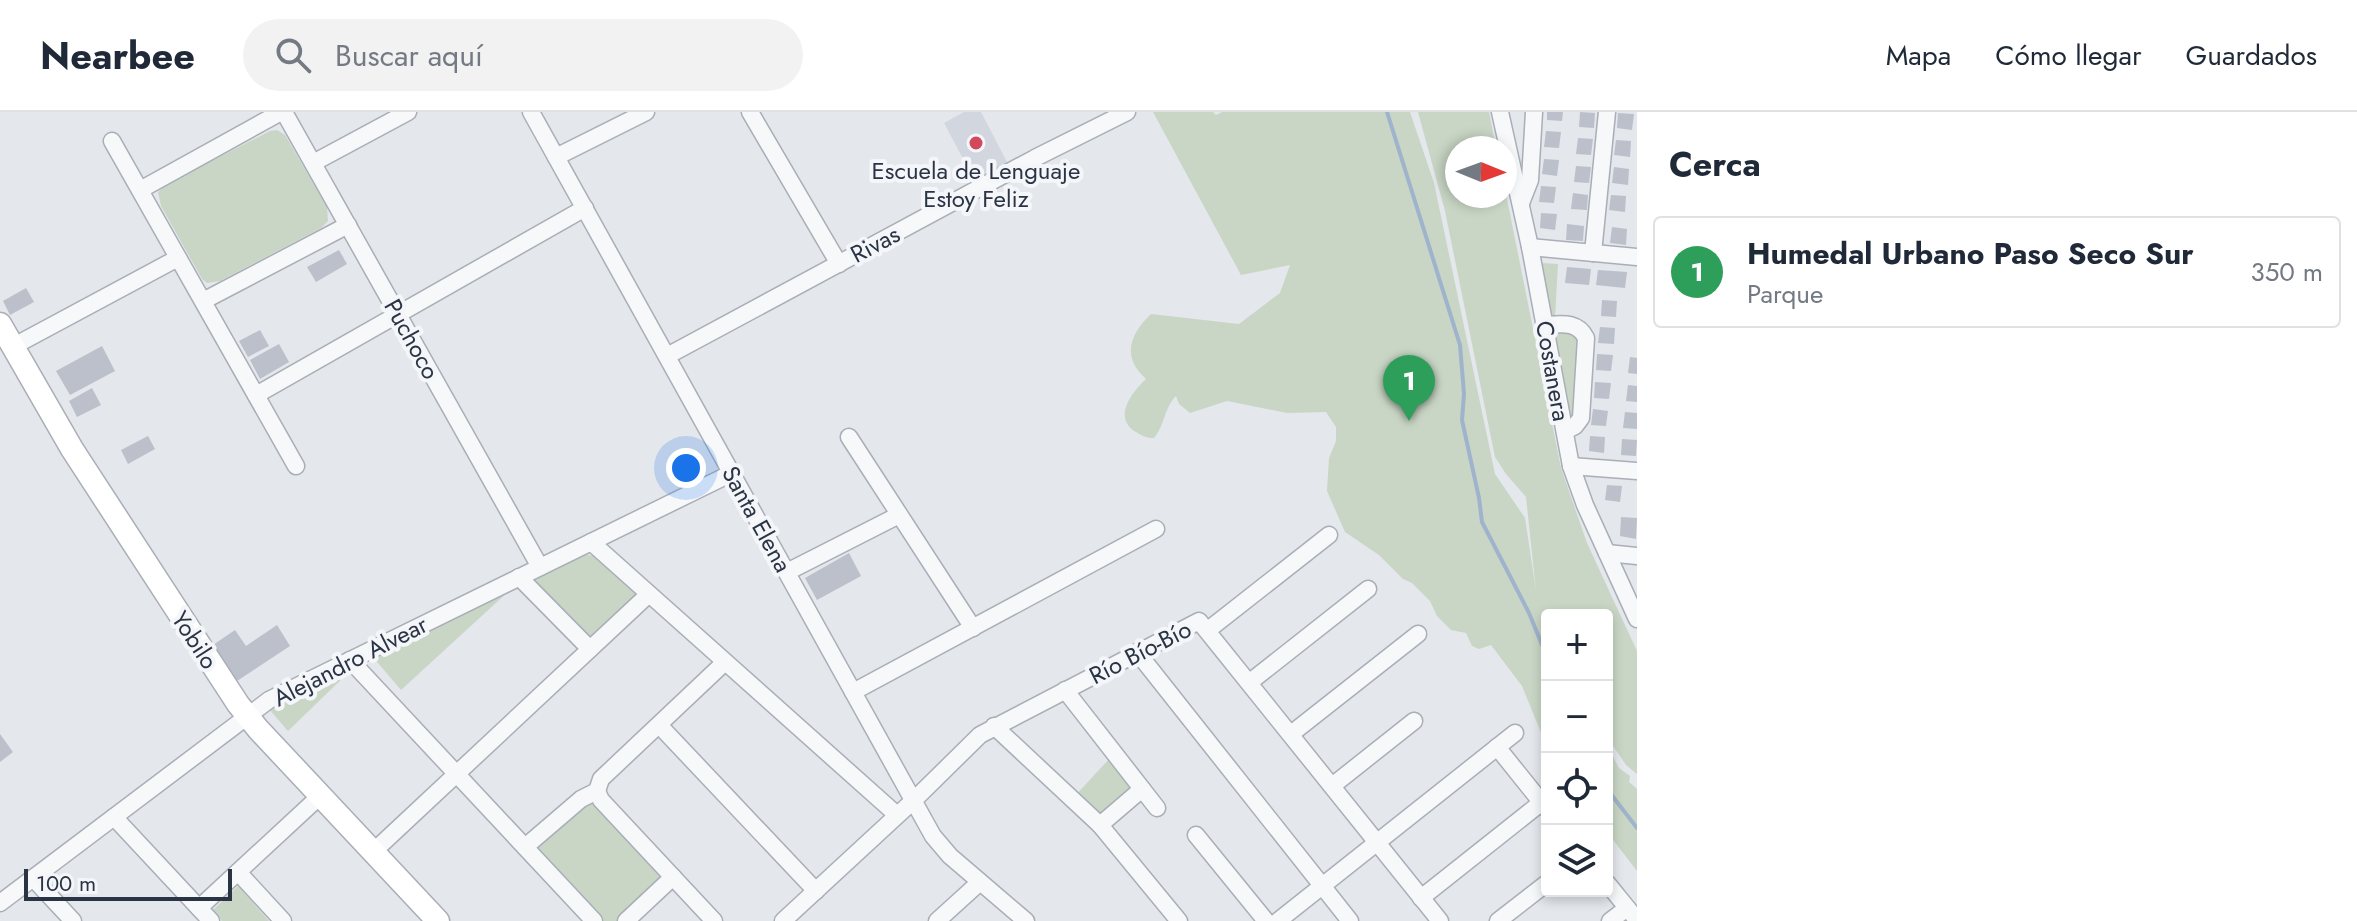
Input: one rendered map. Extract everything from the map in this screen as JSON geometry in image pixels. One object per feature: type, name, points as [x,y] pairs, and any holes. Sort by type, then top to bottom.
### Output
[{"type":"main road","name":"Yobilo","points":[[0,324],[80,462],[248,717],[438,921]]},
{"type":"street","name":"Puchoco","points":[[283,112],[540,567]]},
{"type":"street","points":[[140,190],[283,112]]},
{"type":"street","points":[[313,163],[408,112]]},
{"type":"street","name":"Santa Elena","points":[[531,112],[914,800]]},
{"type":"street","points":[[556,157],[646,112]]},
{"type":"street","points":[[750,112],[839,264]]},
{"type":"street","name":"Rivas","points":[[667,356],[1035,158],[1127,112]]},
{"type":"street","name":"Costanera","points":[[1500,112],[1530,247],[1571,466],[1585,505],[1637,619]]},
{"type":"street","points":[[1521,203],[1530,180],[1534,112]]},
{"type":"street","points":[[1593,253],[1607,112]]},
{"type":"street","points":[[112,141],[296,466]]},
{"type":"street","points":[[256,395],[585,208]]},
{"type":"street","points":[[203,301],[348,225]]},
{"type":"street","points":[[1530,247],[1637,257]]},
{"type":"street","points":[[12,347],[178,258]]},
{"type":"street","points":[[1545,325],[1574,325],[1582,330],[1586,338],[1581,414],[1577,424],[1565,431]]},
{"type":"street","points":[[849,437],[973,628]]},
{"type":"street","points":[[1571,466],[1637,471]]},
{"type":"street","name":"Alejandro Alvear","points":[[0,903],[269,700],[732,473]]},
{"type":"street","points":[[787,572],[899,515]]},
{"type":"street","points":[[853,692],[1156,529]]},
{"type":"street","points":[[1208,630],[1329,535]]},
{"type":"street","points":[[591,542],[897,815]]},
{"type":"street","points":[[1607,553],[1637,556]]},
{"type":"street","points":[[519,577],[590,649]]},
{"type":"street","points":[[1250,682],[1368,589]]},
{"type":"street","points":[[373,852],[649,594]]},
{"type":"street","name":"Río Bío-Bío","points":[[783,921],[914,800],[971,742],[994,726],[1196,622],[1202,622],[1440,921]]},
{"type":"street","points":[[1291,734],[1418,634]]},
{"type":"street","points":[[1137,652],[1350,921]]},
{"type":"street","points":[[350,660],[594,921]]},
{"type":"street","points":[[714,921],[601,800],[597,791],[601,779],[725,662]]},
{"type":"street","points":[[1065,690],[1157,808]]},
{"type":"street","points":[[1332,786],[1414,721]]},
{"type":"street","points":[[659,725],[816,891]]},
{"type":"street","points":[[994,726],[1100,825],[1179,921]]},
{"type":"street","points":[[1278,921],[1515,733]]},
{"type":"street","points":[[1497,747],[1541,801]]},
{"type":"street","points":[[1100,825],[1142,789]]},
{"type":"street","points":[[525,847],[586,794],[597,791]]},
{"type":"street","points":[[114,817],[205,915],[238,872],[320,796]]},
{"type":"street","points":[[914,800],[941,846],[1026,921]]},
{"type":"street","points":[[1421,898],[1541,807]]},
{"type":"street","points":[[1196,835],[1266,921]]},
{"type":"street","points":[[238,872],[283,921]]},
{"type":"street","points":[[626,921],[673,877]]},
{"type":"street","points":[[33,878],[73,921]]},
{"type":"street","points":[[937,921],[980,882]]},
{"type":"street","points":[[1498,921],[1541,888]]},
{"type":"street","points":[[1610,921],[1632,914],[1613,890]]},
{"type":"shaded area","name":"Escuela de Lenguaje Estoy Feliz","points":[[964,112],[981,112],[1008,164],[975,181],[944,123]]},
{"type":"green space","points":[[1153,112],[1213,112],[1216,115],[1222,112],[1410,112],[1434,183],[1495,474],[1525,518],[1536,591],[1526,497],[1495,457],[1445,211],[1418,112],[1489,112],[1494,136],[1445,136],[1445,208],[1509,208],[1561,468],[1587,543],[1637,651],[1637,774],[1626,765],[1613,746],[1613,609],[1541,609],[1541,732],[1522,686],[1491,645],[1479,649],[1472,646],[1466,633],[1451,630],[1412,583],[1345,532],[1327,491],[1329,458],[1336,441],[1336,427],[1326,412],[1287,413],[1227,401],[1190,413],[1179,404],[1176,396],[1154,438],[1143,436],[1129,426],[1125,420],[1127,405],[1146,379],[1133,362],[1131,346],[1138,330],[1151,314],[1239,324],[1280,293],[1290,265],[1241,275]]},
{"type":"green space","points":[[277,130],[285,135],[327,207],[328,221],[321,228],[220,281],[207,283],[161,206],[158,192],[166,184]]},
{"type":"green space","points":[[1543,263],[1558,264],[1555,318],[1550,317],[1540,270]]},
{"type":"green space","points":[[1573,329],[1583,343],[1577,417],[1571,417],[1555,331]]},
{"type":"green space","points":[[584,554],[594,556],[639,595],[589,640],[531,580]]},
{"type":"green space","points":[[510,590],[401,690],[372,656]]},
{"type":"green space","points":[[351,670],[288,731],[269,709]]},
{"type":"green space","points":[[1613,757],[1637,789],[1637,871],[1613,840]]},
{"type":"green space","points":[[1110,758],[1135,785],[1098,819],[1073,798]]},
{"type":"green space","points":[[587,797],[663,878],[619,921],[598,921],[532,848]]},
{"type":"green space","points":[[238,886],[269,921],[222,921],[213,910]]},
{"type":"building","points":[[1547,112],[1563,112],[1562,121],[1547,120]]},
{"type":"building","points":[[1580,112],[1595,113],[1594,128],[1579,127]]},
{"type":"building","points":[[1618,113],[1634,114],[1632,130],[1617,128]]},
{"type":"building","points":[[1546,131],[1561,132],[1559,148],[1544,147]]},
{"type":"building","points":[[1578,138],[1593,139],[1591,155],[1576,154]]},
{"type":"building","points":[[1616,140],[1631,141],[1630,157],[1614,155]]},
{"type":"building","points":[[1544,159],[1559,160],[1557,176],[1542,174]]},
{"type":"building","points":[[1576,166],[1591,167],[1589,183],[1574,182]]},
{"type":"building","points":[[1614,167],[1629,169],[1628,185],[1612,183]]},
{"type":"building","points":[[1541,186],[1556,187],[1554,203],[1539,202]]},
{"type":"building","points":[[1573,193],[1588,195],[1587,210],[1571,209]]},
{"type":"building","points":[[1611,195],[1626,196],[1625,212],[1609,210]]},
{"type":"building","points":[[1541,213],[1557,214],[1555,230],[1540,228]]},
{"type":"building","points":[[1567,224],[1584,226],[1583,241],[1566,240]]},
{"type":"building","points":[[1612,227],[1627,229],[1626,245],[1610,243]]},
{"type":"building","points":[[339,250],[347,264],[316,282],[307,267]]},
{"type":"building","points":[[1567,267],[1591,269],[1589,285],[1565,283]]},
{"type":"building","points":[[1598,270],[1627,272],[1625,288],[1596,285]]},
{"type":"building","points":[[26,288],[34,302],[10,315],[3,301]]},
{"type":"building","points":[[1602,300],[1617,301],[1616,317],[1601,316]]},
{"type":"building","points":[[1600,327],[1615,328],[1614,344],[1598,343]]},
{"type":"building","points":[[260,330],[269,346],[248,357],[239,341]]},
{"type":"building","points":[[279,344],[289,362],[260,379],[250,360]]},
{"type":"building","points":[[102,346],[115,371],[70,395],[56,371]]},
{"type":"building","points":[[1597,354],[1613,355],[1611,371],[1596,370]]},
{"type":"building","points":[[1630,357],[1637,358],[1637,374],[1628,373]]},
{"type":"building","points":[[1595,382],[1611,383],[1609,399],[1594,398]]},
{"type":"building","points":[[1628,385],[1637,386],[1637,402],[1626,401]]},
{"type":"building","points":[[92,388],[101,405],[77,417],[69,401]]},
{"type":"building","points":[[1593,409],[1608,411],[1606,426],[1591,425]]},
{"type":"building","points":[[1625,412],[1637,413],[1637,429],[1623,428]]},
{"type":"building","points":[[148,436],[155,449],[128,464],[121,450]]},
{"type":"building","points":[[1590,436],[1605,437],[1604,453],[1589,451]]},
{"type":"building","points":[[1622,439],[1637,440],[1636,456],[1621,455]]},
{"type":"building","points":[[1607,485],[1622,486],[1620,502],[1605,500]]},
{"type":"building","points":[[1621,517],[1637,518],[1636,539],[1620,536]]},
{"type":"building","points":[[849,553],[861,576],[817,600],[805,578]]},
{"type":"building","points":[[277,625],[290,646],[237,681],[213,645],[235,630],[246,646]]},
{"type":"building","points":[[0,734],[13,752],[0,762]]},
{"type":"waterway","points":[[1387,112],[1460,345],[1464,394],[1462,420],[1482,522],[1541,642]]},
{"type":"waterway","points":[[1613,797],[1637,828]]},
{"type":"place","name":"Escuela de Lenguaje Estoy Feliz","points":[[976,143]]},
{"type":"place","name":"Humedal Urbano Paso Seco Sur","points":[[1409,421]]}]
